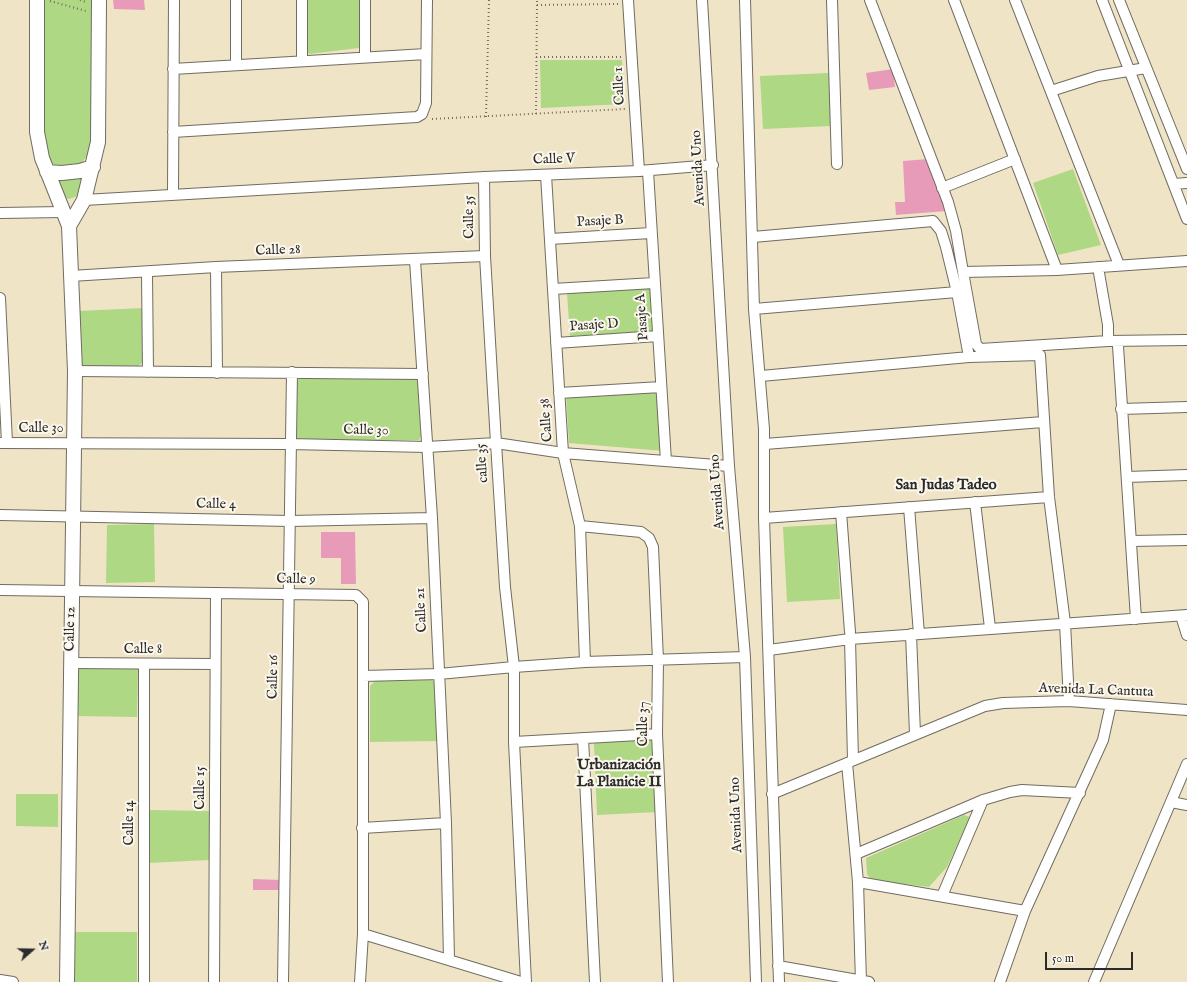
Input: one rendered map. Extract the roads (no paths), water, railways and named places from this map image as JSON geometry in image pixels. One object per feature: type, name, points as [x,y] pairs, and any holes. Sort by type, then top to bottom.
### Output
[{"type":"street","points":[[37,0],[37,132],[42,158],[69,226]]},
{"type":"street","points":[[69,226],[84,200],[98,142],[99,0]]},
{"type":"street","points":[[173,194],[174,0]]},
{"type":"street","points":[[236,0],[236,65]]},
{"type":"street","points":[[302,0],[302,61]]},
{"type":"street","points":[[365,0],[365,57]]},
{"type":"street","points":[[173,132],[417,117],[422,114],[426,103],[427,0]]},
{"type":"street","name":"Avenida Uno","points":[[702,0],[713,165],[729,466],[745,657],[756,982]]},
{"type":"street","points":[[744,0],[753,237],[754,309],[761,376],[765,444],[764,518],[779,982]]},
{"type":"street","points":[[832,0],[837,164]]},
{"type":"street","points":[[870,0],[942,188],[956,231],[957,244],[975,341],[980,349],[1108,341],[1187,340]]},
{"type":"street","points":[[955,0],[1057,270]]},
{"type":"street","points":[[1015,0],[1119,265]]},
{"type":"street","points":[[1102,0],[1187,219]]},
{"type":"street","points":[[1119,0],[1187,169]]},
{"type":"street","name":"Calle 1","points":[[628,2],[635,108],[643,171]]},
{"type":"street","points":[[173,69],[426,54]]},
{"type":"street","points":[[1051,91],[1098,76],[1146,68]]},
{"type":"street","points":[[942,188],[1015,159]]},
{"type":"street","name":"Calle V","points":[[84,200],[484,177],[643,171],[713,165]]},
{"type":"street","points":[[47,172],[62,173],[80,171],[93,167]]},
{"type":"street","name":"Pasaje A","points":[[643,171],[651,234],[666,461]]},
{"type":"street","name":"Calle 38","points":[[546,175],[563,453],[580,526],[586,662]]},
{"type":"street","name":"Calle 35","points":[[484,177],[485,256]]},
{"type":"street","points":[[1174,184],[1187,183]]},
{"type":"street","points":[[0,213],[63,212]]},
{"type":"street","points":[[753,237],[855,229],[927,220],[932,221],[938,225],[946,247],[958,292],[969,357]]},
{"type":"street","name":"Calle 12","points":[[67,982],[75,372],[69,226]]},
{"type":"street","name":"Pasaje B","points":[[550,239],[651,234]]},
{"type":"street","points":[[946,247],[957,244]]},
{"type":"street","name":"Calle 28","points":[[71,276],[216,267],[485,256]]},
{"type":"street","name":"calle 35","points":[[485,256],[505,587],[514,667],[514,742],[526,982]]},
{"type":"street","name":"Calle 21","points":[[416,260],[432,518],[446,822],[449,959]]},
{"type":"street","points":[[962,272],[1057,270],[1187,261]]},
{"type":"street","points":[[216,267],[217,373]]},
{"type":"street","points":[[1098,267],[1108,325],[1108,341]]},
{"type":"street","points":[[147,272],[148,372]]},
{"type":"street","points":[[553,289],[654,283]]},
{"type":"street","points":[[754,309],[958,292]]},
{"type":"street","points":[[0,298],[3,443]]},
{"type":"street","name":"Pasaje D","points":[[556,343],[658,336]]},
{"type":"street","points":[[1118,346],[1136,619]]},
{"type":"street","points":[[761,376],[969,357],[1040,355],[1043,422],[1049,497],[1065,623],[1069,701]]},
{"type":"street","points":[[75,372],[292,372],[423,374]]},
{"type":"street","name":"Calle 16","points":[[283,982],[292,372]]},
{"type":"street","points":[[559,393],[661,387]]},
{"type":"street","points":[[1121,409],[1187,407]]},
{"type":"street","points":[[765,444],[1043,422]]},
{"type":"street","name":"Calle 30","points":[[3,443],[290,444],[427,447],[496,443],[563,453],[729,466]]},
{"type":"street","points":[[1127,477],[1187,475]]},
{"type":"street","points":[[764,518],[1049,497]]},
{"type":"street","points":[[975,502],[990,628]]},
{"type":"street","points":[[909,507],[915,634],[915,734]]},
{"type":"street","points":[[778,966],[864,982],[850,761],[850,635],[841,512]]},
{"type":"street","name":"Calle 4","points":[[0,515],[72,515],[290,521],[432,518]]},
{"type":"street","name":"Calle 37","points":[[580,526],[641,532],[649,538],[653,547],[658,660],[657,734],[668,982]]},
{"type":"street","points":[[1131,541],[1187,540]]},
{"type":"street","name":"Calle 9","points":[[0,590],[356,595],[363,602],[363,934],[360,982]]},
{"type":"street","name":"Calle 15","points":[[214,982],[216,593]]},
{"type":"street","points":[[769,650],[850,635],[915,634],[1184,616],[1187,635]]},
{"type":"street","points":[[363,676],[439,674],[586,662],[745,657]]},
{"type":"street","name":"Calle 8","points":[[70,663],[215,664]]},
{"type":"street","name":"Calle 14","points":[[144,664],[144,982]]},
{"type":"street","name":"Avenida La Cantuta","points":[[772,794],[986,706],[1003,703],[1069,701],[1187,710]]},
{"type":"street","points":[[1000,982],[1025,911],[1103,740],[1111,704]]},
{"type":"street","points":[[514,742],[657,734]]},
{"type":"street","points":[[583,738],[595,982]]},
{"type":"street","points":[[1094,982],[1187,764]]},
{"type":"street","points":[[856,854],[983,800],[1022,790],[1080,793]]},
{"type":"street","points":[[942,896],[983,800]]},
{"type":"street","points":[[1170,802],[1187,805]]},
{"type":"street","points":[[362,828],[446,822]]},
{"type":"street","points":[[858,882],[1025,911]]},
{"type":"street","points":[[363,934],[522,982]]},
{"type":"street","points":[[0,980],[13,982]]},
{"type":"district","name":"San Judas Tadeo","points":[[946,486]]},
{"type":"district","name":"Urbanización La Planicie II","points":[[619,774]]}]
